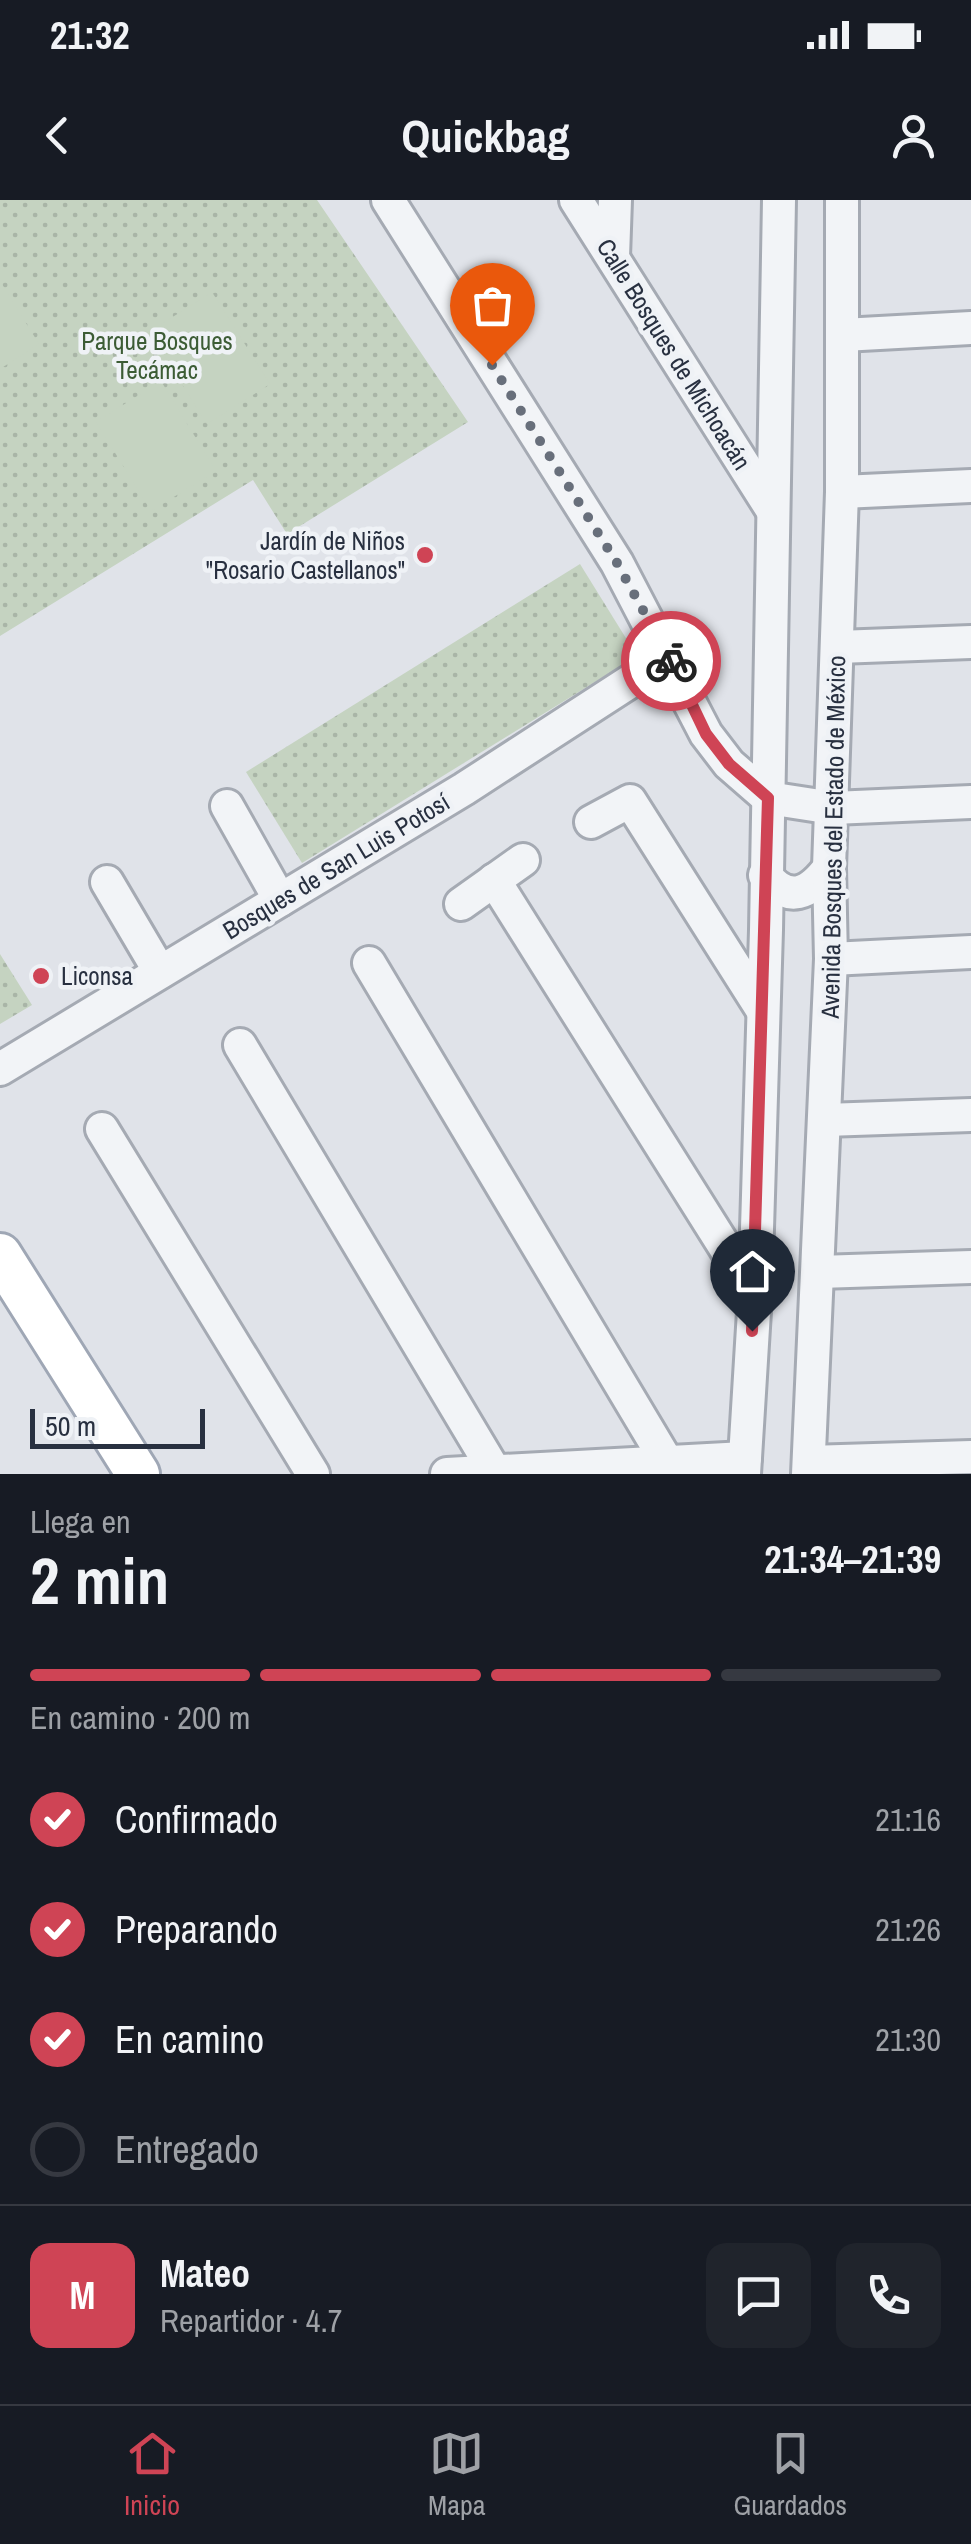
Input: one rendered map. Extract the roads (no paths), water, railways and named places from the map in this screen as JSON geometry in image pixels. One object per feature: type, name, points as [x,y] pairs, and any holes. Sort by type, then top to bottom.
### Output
[{"type":"main road","points":[[0,1255],[138,1474]]},
{"type":"street","points":[[388,200],[617,563],[706,734],[729,764],[768,798],[833,808],[971,802]]},
{"type":"street","name":"Calle Bosques de Michoacán","points":[[576,200],[771,508]]},
{"type":"street","points":[[612,257],[615,200]]},
{"type":"street","points":[[447,1474],[666,1462],[744,1466],[766,930],[771,508],[780,200]]},
{"type":"street","name":"Avenida Bosques del Estado de México","points":[[808,1468],[826,1120],[829,868],[842,492],[842,200]]},
{"type":"street","points":[[843,336],[971,328]]},
{"type":"street","points":[[842,492],[971,486]]},
{"type":"street","points":[[838,647],[971,642]]},
{"type":"street","name":"Bosques de San Luis Potosí","points":[[0,1069],[464,789],[668,657]]},
{"type":"street","points":[[591,822],[630,800],[763,1012]]},
{"type":"street","points":[[227,806],[280,900]]},
{"type":"street","points":[[460,904],[524,860]]},
{"type":"street","points":[[764,874],[773,885],[787,892],[803,893],[816,886],[829,868]]},
{"type":"street","points":[[494,880],[754,1295]]},
{"type":"street","points":[[108,882],[160,972]]},
{"type":"street","points":[[766,930],[784,917],[797,914],[810,918],[830,947],[971,952]]},
{"type":"street","points":[[368,963],[666,1462]]},
{"type":"street","points":[[240,1045],[496,1472]]},
{"type":"street","points":[[826,1120],[971,1114]]},
{"type":"street","points":[[102,1129],[313,1474]]},
{"type":"street","points":[[819,1272],[971,1267]]},
{"type":"street","points":[[808,1468],[971,1457]]},
{"type":"place","name":"Jardín de Niños \"Rosario Castellanos\"","points":[[425,555]]},
{"type":"place","name":"Liconsa","points":[[41,976]]},
{"type":"park label","name":"Parque Bosques Tecámac","points":[[157,356]]}]
